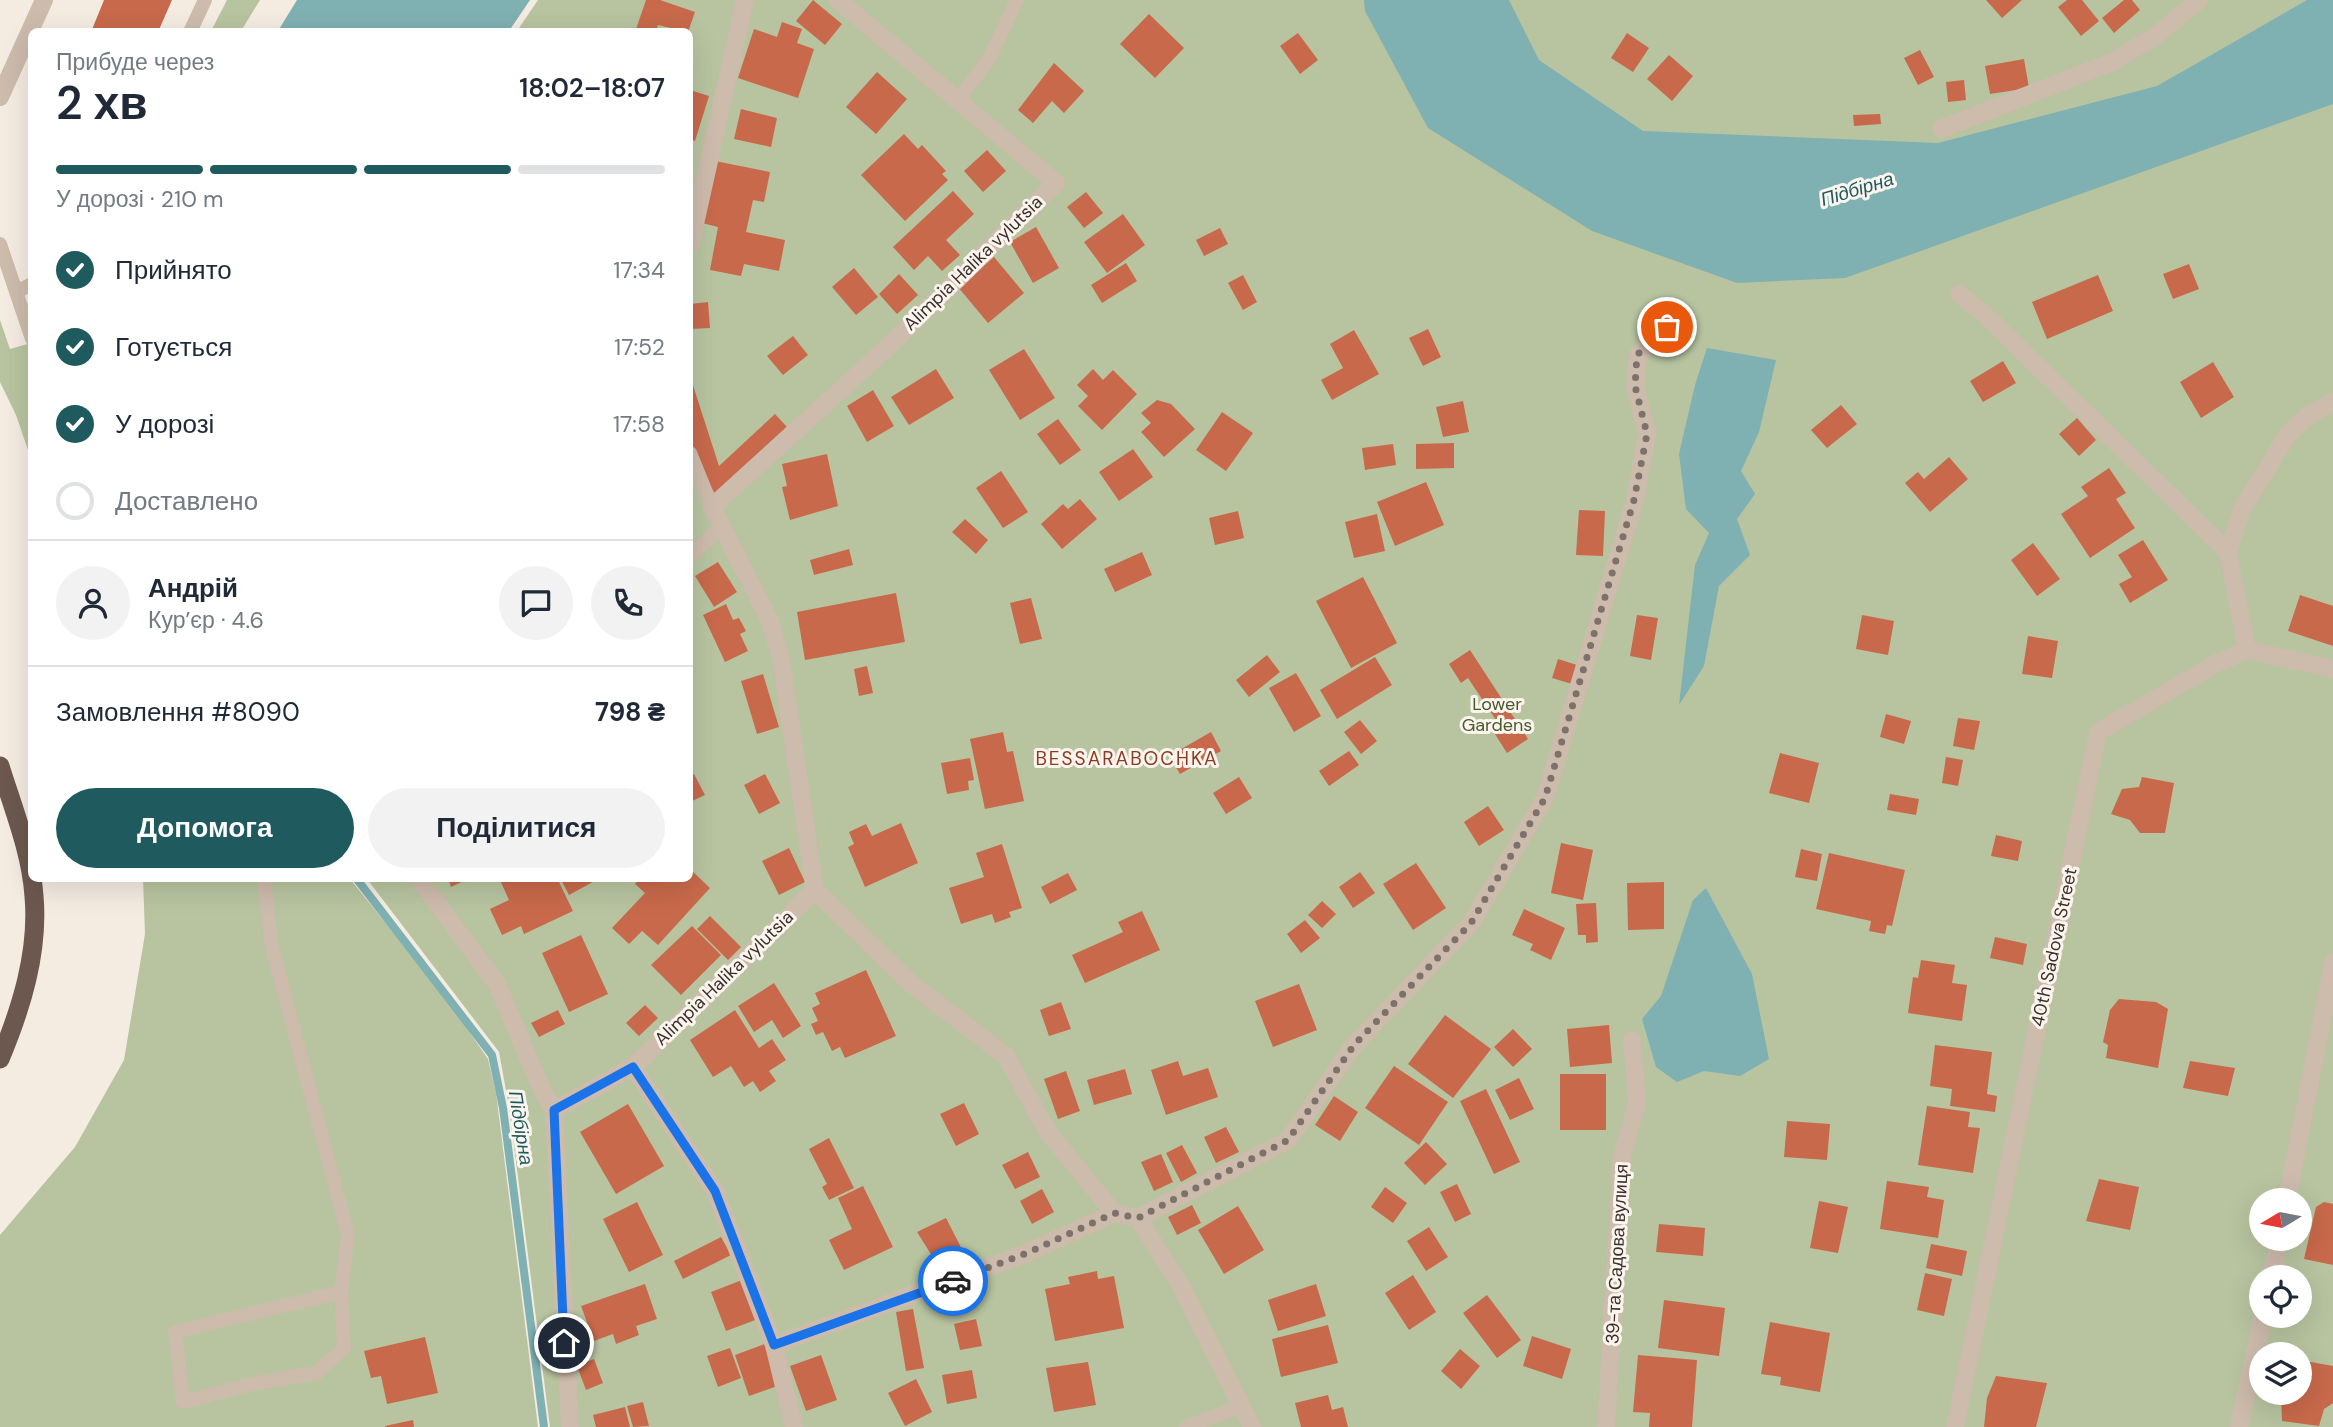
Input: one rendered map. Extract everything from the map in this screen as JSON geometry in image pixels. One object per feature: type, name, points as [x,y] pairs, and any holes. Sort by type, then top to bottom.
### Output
[{"type":"highway","points":[[0,766],[21,831],[28,867]]},
{"type":"highway","points":[[0,1059],[17,1021],[31,963],[34,897],[31,882]]},
{"type":"street","points":[[31,28],[44,0]]},
{"type":"street","points":[[693,234],[745,0]]},
{"type":"street","name":"Alimpia Halika vylutsia","points":[[712,507],[892,343],[1056,183],[838,0]]},
{"type":"street","points":[[1941,129],[2112,62],[2154,37],[2199,0]]},
{"type":"street","points":[[0,97],[28,35]]},
{"type":"street","points":[[1959,294],[1983,313],[2228,552]]},
{"type":"street","points":[[774,1345],[1027,1253],[1114,1213],[1138,1218],[1288,1140],[1354,1045],[1471,923],[1545,798],[1634,500],[1647,434],[1635,386],[1637,355],[1667,327]]},
{"type":"street","points":[[2333,402],[2309,415],[2289,433],[2242,509],[2228,552],[2247,650],[2333,669]]},
{"type":"street","points":[[712,507],[770,621],[781,659],[815,890],[910,983],[1006,1056],[1047,1131],[1114,1213]]},
{"type":"street","name":"40th Sadova Street","points":[[1955,1427],[2098,732],[2215,664],[2247,650]]},
{"type":"street","points":[[421,882],[497,984],[544,1094],[554,1110],[570,1427]]},
{"type":"street","name":"Alimpia Halika vylutsia","points":[[554,1110],[633,1067],[815,890]]},
{"type":"street","points":[[2289,1188],[2333,962]]},
{"type":"street","name":"39-та Садова вулиця","points":[[1606,1427],[1622,1156],[1637,1104],[1632,1040]]},
{"type":"street","points":[[633,1067],[715,1191],[774,1345],[794,1427]]},
{"type":"street","points":[[1138,1218],[1181,1286],[1252,1427]]},
{"type":"street","points":[[2239,1427],[2260,1328]]},
{"type":"lane","points":[[192,28],[205,0]]},
{"type":"lane","points":[[958,100],[989,59],[1017,0]]},
{"type":"lane","points":[[0,244],[28,328]]},
{"type":"lane","points":[[16,292],[28,286]]},
{"type":"lane","points":[[693,460],[712,507]]},
{"type":"lane","points":[[693,554],[721,526]]},
{"type":"lane","points":[[264,882],[271,943],[348,1235],[341,1292],[344,1348],[316,1373],[256,1383],[183,1402],[175,1332],[341,1292]]},
{"type":"lane","points":[[1186,1427],[1242,1406]]},
{"type":"green space","points":[[227,0],[260,0],[243,28],[213,28]]},
{"type":"green space","name":"Lower Gardens","points":[[538,0],[2333,0],[2333,1427],[550,1427],[509,1107],[499,1052],[369,882],[693,882],[693,28],[519,28]]},
{"type":"green space","points":[[0,320],[10,349],[28,344],[28,450],[16,415],[0,382]]},
{"type":"green space","points":[[143,882],[352,882],[444,995],[488,1059],[496,1093],[538,1427],[0,1427],[0,1235],[75,1147],[124,1060],[145,934]]},
{"type":"water","points":[[297,0],[530,0],[511,28],[280,28]]},
{"type":"water","points":[[1364,0],[1509,0],[1539,60],[1643,131],[1938,143],[2157,86],[2307,0],[2333,0],[2333,104],[1845,278],[1737,283],[1592,231],[1428,128],[1365,11]]},
{"type":"water","points":[[1707,348],[1776,360],[1759,432],[1741,471],[1755,494],[1737,519],[1750,555],[1719,586],[1704,666],[1679,705],[1695,565],[1709,533],[1686,509],[1679,454],[1695,385]]},
{"type":"water","points":[[1706,888],[1752,974],[1769,1059],[1740,1076],[1704,1071],[1677,1082],[1656,1067],[1642,1019],[1661,996],[1693,900]]},
{"type":"building","points":[[104,0],[172,0],[160,28],[93,28]]},
{"type":"building","points":[[646,0],[660,0],[695,12],[689,28],[658,25],[657,28],[636,28]]},
{"type":"building","points":[[813,0],[842,24],[825,45],[796,21]]},
{"type":"building","points":[[1986,0],[2022,0],[2002,18]]},
{"type":"building","points":[[2067,0],[2082,0],[2099,21],[2081,36],[2058,7]]},
{"type":"building","points":[[2124,0],[2132,0],[2140,10],[2114,33],[2102,18]]},
{"type":"building","points":[[1149,14],[1184,48],[1155,78],[1120,44]]},
{"type":"building","points":[[782,22],[802,29],[797,43],[814,49],[798,98],[738,78],[754,29],[777,37]]},
{"type":"building","points":[[1298,33],[1318,60],[1300,74],[1280,46]]},
{"type":"building","points":[[1627,33],[1649,48],[1633,72],[1611,58]]},
{"type":"building","points":[[1920,50],[1934,77],[1918,85],[1904,58]]},
{"type":"building","points":[[1669,55],[1693,76],[1672,101],[1647,79]]},
{"type":"building","points":[[2024,59],[2029,88],[1990,94],[1985,66]]},
{"type":"building","points":[[1054,63],[1084,91],[1064,113],[1052,101],[1033,123],[1018,110]]},
{"type":"building","points":[[877,72],[907,99],[876,134],[846,107]]},
{"type":"building","points":[[1964,80],[1966,100],[1948,102],[1946,82]]},
{"type":"building","points":[[693,91],[709,96],[695,141],[693,140]]},
{"type":"building","points":[[741,109],[777,118],[771,147],[734,139]]},
{"type":"building","points":[[1880,114],[1881,124],[1854,126],[1853,115]]},
{"type":"building","points":[[904,134],[918,149],[922,145],[946,171],[942,174],[948,180],[905,221],[861,175]]},
{"type":"building","points":[[987,150],[1006,171],[983,192],[964,171]]},
{"type":"building","points":[[715,161],[770,172],[764,202],[753,200],[746,232],[785,240],[779,271],[744,264],[741,276],[710,270],[718,227],[702,223]]},
{"type":"building","points":[[953,191],[974,214],[946,240],[960,255],[942,271],[928,256],[914,270],[893,247]]},
{"type":"building","points":[[1086,192],[1103,213],[1084,228],[1067,207]]},
{"type":"building","points":[[1123,214],[1145,245],[1107,273],[1084,242]]},
{"type":"building","points":[[1036,227],[1059,268],[1033,283],[1010,242]]},
{"type":"building","points":[[1220,228],[1228,244],[1204,256],[1196,240]]},
{"type":"building","points":[[994,257],[1024,293],[988,323],[958,287]]},
{"type":"building","points":[[1126,263],[1137,281],[1102,303],[1091,285]]},
{"type":"building","points":[[2189,264],[2199,289],[2173,299],[2163,274]]},
{"type":"building","points":[[854,268],[878,297],[856,315],[832,287]]},
{"type":"building","points":[[899,274],[918,295],[897,314],[879,294]]},
{"type":"building","points":[[1243,275],[1257,302],[1243,310],[1228,283]]},
{"type":"building","points":[[2098,275],[2113,311],[2047,339],[2032,302]]},
{"type":"building","points":[[708,302],[710,328],[693,329],[693,304]]},
{"type":"building","points":[[1428,329],[1441,357],[1423,366],[1409,338]]},
{"type":"building","points":[[1354,330],[1379,374],[1332,400],[1321,380],[1343,368],[1330,344]]},
{"type":"building","points":[[793,336],[808,355],[783,375],[767,356]]},
{"type":"building","points":[[1024,349],[1055,398],[1020,420],[989,370]]},
{"type":"building","points":[[2003,361],[2016,383],[1983,402],[1970,381]]},
{"type":"building","points":[[2213,362],[2234,397],[2201,418],[2180,382]]},
{"type":"building","points":[[936,369],[954,398],[909,425],[891,397]]},
{"type":"building","points":[[1093,369],[1103,380],[1113,370],[1137,394],[1102,430],[1078,406],[1088,396],[1077,385]]},
{"type":"building","points":[[693,385],[719,466],[775,414],[787,427],[715,494],[699,469],[693,449]]},
{"type":"building","points":[[873,390],[894,426],[867,442],[847,406]]},
{"type":"building","points":[[1157,400],[1171,404],[1195,429],[1164,457],[1141,432],[1151,423],[1141,413]]},
{"type":"building","points":[[1463,401],[1469,432],[1443,437],[1436,407]]},
{"type":"building","points":[[1841,405],[1857,424],[1827,448],[1811,430]]},
{"type":"building","points":[[1222,412],[1253,433],[1226,471],[1196,450]]},
{"type":"building","points":[[2077,418],[2096,440],[2079,456],[2059,434]]},
{"type":"building","points":[[1058,419],[1081,450],[1060,465],[1037,434]]},
{"type":"building","points":[[1454,443],[1454,468],[1416,469],[1416,444]]},
{"type":"building","points":[[1393,444],[1396,465],[1365,470],[1362,448]]},
{"type":"building","points":[[1133,449],[1153,477],[1119,501],[1099,472]]},
{"type":"building","points":[[827,454],[838,506],[790,520],[782,487],[787,486],[782,464]]},
{"type":"building","points":[[1949,457],[1968,479],[1930,512],[1905,483],[1918,472],[1924,479]]},
{"type":"building","points":[[2109,468],[2126,493],[2116,499],[2135,528],[2090,558],[2061,514],[2088,496],[2081,487]]},
{"type":"building","points":[[1001,471],[1028,512],[1003,528],[976,488]]},
{"type":"building","points":[[1426,482],[1444,525],[1395,546],[1377,502]]},
{"type":"building","points":[[1080,499],[1097,519],[1062,549],[1041,524],[1063,504],[1068,509]]},
{"type":"building","points":[[1579,510],[1605,511],[1603,556],[1576,555]]},
{"type":"building","points":[[1238,511],[1244,538],[1215,545],[1209,518]]},
{"type":"building","points":[[1377,514],[1385,551],[1354,558],[1345,522]]},
{"type":"building","points":[[965,519],[988,540],[976,554],[952,532]]},
{"type":"building","points":[[2143,540],[2168,580],[2130,603],[2119,584],[2132,577],[2118,555]]},
{"type":"building","points":[[2033,543],[2060,579],[2037,596],[2011,560]]},
{"type":"building","points":[[849,549],[853,565],[814,575],[810,560]]},
{"type":"building","points":[[1142,552],[1152,575],[1115,592],[1104,569]]},
{"type":"building","points":[[718,562],[737,592],[714,607],[695,576]]},
{"type":"building","points":[[1363,577],[1397,643],[1351,668],[1316,601]]},
{"type":"building","points":[[896,593],[905,642],[805,660],[797,612]]},
{"type":"building","points":[[2300,595],[2333,606],[2333,646],[2288,631]]},
{"type":"building","points":[[1031,598],[1042,639],[1020,644],[1010,603]]},
{"type":"building","points":[[726,604],[733,620],[739,618],[746,631],[740,634],[748,651],[725,662],[703,615]]},
{"type":"building","points":[[1637,615],[1658,618],[1651,660],[1630,656]]},
{"type":"building","points":[[1862,615],[1894,621],[1888,655],[1856,649]]},
{"type":"building","points":[[2028,636],[2058,641],[2052,678],[2022,674]]},
{"type":"building","points":[[1470,650],[1528,739],[1507,753],[1493,731],[1500,726],[1468,678],[1461,683],[1449,664]]},
{"type":"building","points":[[1267,655],[1280,672],[1249,697],[1236,680]]},
{"type":"building","points":[[1375,657],[1392,685],[1337,719],[1320,690]]},
{"type":"building","points":[[1558,659],[1577,665],[1572,684],[1552,678]]},
{"type":"building","points":[[867,666],[873,693],[859,696],[854,669]]},
{"type":"building","points":[[1296,673],[1321,716],[1294,732],[1269,688]]},
{"type":"building","points":[[763,674],[779,727],[757,734],[741,681]]},
{"type":"building","points":[[1886,714],[1911,721],[1904,744],[1880,737]]},
{"type":"building","points":[[1958,718],[1980,721],[1974,750],[1953,746]]},
{"type":"building","points":[[1360,720],[1377,741],[1361,754],[1344,732]]},
{"type":"building","points":[[1003,732],[1007,752],[1013,751],[1024,801],[985,809],[970,739]]},
{"type":"building","points":[[1211,732],[1221,751],[1180,774],[1169,756]]},
{"type":"building","points":[[1349,751],[1359,765],[1329,786],[1319,771]]},
{"type":"building","points":[[1780,753],[1819,763],[1809,803],[1769,793]]},
{"type":"building","points":[[1946,757],[1963,760],[1958,786],[1942,783]]},
{"type":"building","points":[[970,758],[974,780],[968,781],[969,790],[947,794],[941,763]]},
{"type":"building","points":[[693,774],[705,795],[693,801]]},
{"type":"building","points":[[765,774],[780,803],[759,814],[744,785]]},
{"type":"building","points":[[1239,777],[1252,798],[1226,814],[1213,793]]},
{"type":"building","points":[[2142,777],[2174,783],[2165,833],[2140,833],[2130,820],[2111,814],[2122,789],[2139,787]]},
{"type":"building","points":[[1890,794],[1919,799],[1916,815],[1887,810]]},
{"type":"building","points":[[1488,806],[1504,830],[1479,846],[1464,822]]},
{"type":"building","points":[[901,823],[918,863],[865,887],[848,847],[854,844],[849,832],[866,824],[872,836]]},
{"type":"building","points":[[1996,835],[2022,841],[2018,861],[1991,856]]},
{"type":"building","points":[[1561,843],[1593,850],[1583,900],[1551,893]]},
{"type":"building","points":[[1002,844],[1022,908],[1009,912],[1011,917],[995,923],[992,914],[961,924],[949,888],[984,877],[976,853]]},
{"type":"building","points":[[789,848],[805,882],[779,895],[762,861]]},
{"type":"building","points":[[1801,849],[1822,854],[1817,881],[1795,877]]},
{"type":"building","points":[[1829,853],[1905,870],[1892,926],[1887,925],[1885,934],[1869,931],[1871,921],[1816,909]]},
{"type":"building","points":[[1416,863],[1446,908],[1413,930],[1383,884]]},
{"type":"building","points":[[693,872],[710,888],[658,945],[642,931],[629,944],[612,928],[645,893],[635,884],[693,882]]},
{"type":"building","points":[[1360,872],[1375,893],[1353,908],[1339,887]]},
{"type":"building","points":[[1068,873],[1077,890],[1050,904],[1041,887]]},
{"type":"building","points":[[501,882],[559,882],[573,911],[524,934],[521,926],[502,935],[490,909],[509,900]]},
{"type":"building","points":[[562,882],[593,882],[569,895]]},
{"type":"building","points":[[1664,882],[1664,929],[1628,930],[1627,883]]},
{"type":"building","points":[[1322,901],[1336,914],[1322,928],[1308,915]]},
{"type":"building","points":[[1596,903],[1598,942],[1586,943],[1586,935],[1578,935],[1576,904]]},
{"type":"building","points":[[1524,909],[1565,928],[1551,960],[1530,950],[1533,944],[1512,935]]},
{"type":"building","points":[[1142,911],[1160,950],[1085,983],[1072,955],[1123,932],[1118,922]]},
{"type":"building","points":[[710,916],[741,947],[728,960],[697,929]]},
{"type":"building","points":[[1305,920],[1320,938],[1301,953],[1287,934]]},
{"type":"building","points":[[692,926],[721,955],[681,995],[651,965]]},
{"type":"building","points":[[581,935],[608,994],[569,1012],[542,953]]},
{"type":"building","points":[[1995,937],[2027,944],[2023,965],[1990,958]]},
{"type":"building","points":[[1921,960],[1955,965],[1952,983],[1967,985],[1962,1021],[1908,1013],[1913,977],[1918,978]]},
{"type":"building","points":[[866,970],[896,1036],[845,1058],[840,1047],[832,1051],[823,1032],[816,1035],[811,1024],[818,1021],[812,1008],[820,1004],[815,993]]},
{"type":"building","points":[[774,983],[801,1026],[783,1038],[772,1020],[754,1032],[738,1006]]},
{"type":"building","points":[[1299,984],[1317,1030],[1273,1047],[1255,1001]]},
{"type":"building","points":[[2119,999],[2156,1002],[2168,1009],[2158,1068],[2106,1058],[2108,1045],[2103,1042],[2110,1010]]},
{"type":"building","points":[[1061,1002],[1071,1029],[1049,1036],[1040,1010]]},
{"type":"building","points":[[645,1005],[658,1018],[639,1036],[626,1023]]},
{"type":"building","points":[[558,1010],[565,1024],[539,1037],[531,1023]]},
{"type":"building","points":[[735,1010],[759,1048],[772,1039],[786,1060],[769,1071],[776,1081],[760,1092],[753,1081],[744,1087],[731,1066],[713,1077],[690,1040]]},
{"type":"building","points":[[1445,1015],[1491,1049],[1453,1098],[1408,1064]]},
{"type":"building","points":[[1609,1025],[1612,1063],[1570,1067],[1567,1029]]},
{"type":"building","points":[[1513,1029],[1532,1049],[1513,1067],[1494,1047]]},
{"type":"building","points":[[1935,1045],[1992,1052],[1987,1094],[1997,1096],[1995,1112],[1950,1106],[1952,1089],[1930,1086]]},
{"type":"building","points":[[1178,1061],[1183,1076],[1208,1068],[1218,1097],[1166,1115],[1151,1070]]},
{"type":"building","points":[[2190,1061],[2235,1068],[2228,1096],[2183,1088]]},
{"type":"building","points":[[1394,1066],[1448,1102],[1419,1145],[1365,1108]]},
{"type":"building","points":[[1125,1069],[1132,1094],[1094,1105],[1087,1080]]},
{"type":"building","points":[[1066,1071],[1080,1111],[1058,1119],[1044,1079]]},
{"type":"building","points":[[1560,1074],[1606,1074],[1606,1130],[1560,1130]]},
{"type":"building","points":[[1519,1078],[1534,1109],[1510,1120],[1495,1090]]},
{"type":"building","points":[[1486,1089],[1520,1162],[1494,1174],[1460,1101]]},
{"type":"building","points":[[1334,1096],[1358,1112],[1340,1141],[1315,1125]]},
{"type":"building","points":[[964,1103],[979,1134],[956,1146],[940,1114]]},
{"type":"building","points":[[628,1104],[664,1166],[616,1194],[580,1132]]},
{"type":"building","points":[[1927,1106],[1970,1112],[1968,1127],[1980,1128],[1973,1173],[1918,1165]]},
{"type":"building","points":[[1787,1121],[1830,1124],[1827,1160],[1784,1157]]},
{"type":"building","points":[[1226,1127],[1239,1152],[1216,1163],[1204,1137]]},
{"type":"building","points":[[829,1138],[854,1188],[829,1200],[822,1187],[827,1184],[809,1149]]},
{"type":"building","points":[[1426,1142],[1447,1164],[1425,1185],[1404,1163]]},
{"type":"building","points":[[1182,1145],[1197,1173],[1181,1182],[1166,1153]]},
{"type":"building","points":[[1028,1152],[1040,1177],[1015,1189],[1002,1165]]},
{"type":"building","points":[[1161,1154],[1173,1182],[1154,1191],[1141,1162]]},
{"type":"building","points":[[2099,1179],[2139,1187],[2130,1230],[2086,1221]]},
{"type":"building","points":[[1887,1181],[1929,1187],[1927,1197],[1944,1200],[1938,1238],[1880,1229]]},
{"type":"building","points":[[1457,1184],[1471,1214],[1455,1222],[1440,1192]]},
{"type":"building","points":[[863,1186],[893,1247],[844,1270],[829,1240],[852,1229],[838,1198]]},
{"type":"building","points":[[1385,1187],[1407,1203],[1393,1223],[1371,1207]]},
{"type":"building","points":[[1042,1189],[1054,1212],[1032,1224],[1020,1201]]},
{"type":"building","points":[[1819,1201],[1848,1207],[1838,1253],[1810,1248]]},
{"type":"building","points":[[637,1202],[663,1255],[629,1272],[603,1219]]},
{"type":"building","points":[[2324,1202],[2333,1204],[2333,1265],[2304,1259],[2306,1251],[2312,1251],[2312,1224],[2316,1207]]},
{"type":"building","points":[[1192,1205],[1201,1223],[1177,1235],[1168,1217]]},
{"type":"building","points":[[1238,1206],[1264,1250],[1224,1274],[1198,1230]]},
{"type":"building","points":[[946,1218],[969,1263],[944,1275],[917,1232]]},
{"type":"building","points":[[1659,1224],[1705,1228],[1703,1256],[1656,1252]]},
{"type":"building","points":[[1429,1227],[1448,1257],[1426,1271],[1407,1241]]},
{"type":"building","points":[[721,1237],[731,1255],[683,1279],[674,1261]]},
{"type":"building","points":[[1931,1244],[1967,1251],[1962,1276],[1926,1268]]},
{"type":"building","points":[[1097,1271],[1098,1279],[1114,1276],[1124,1328],[1055,1341],[1045,1289],[1070,1284],[1068,1277]]},
{"type":"building","points":[[1925,1273],[1952,1279],[1944,1316],[1917,1310]]},
{"type":"building","points":[[1413,1275],[1436,1312],[1409,1330],[1385,1293]]},
{"type":"building","points":[[742,1280],[758,1319],[726,1331],[711,1292]]},
{"type":"building","points":[[645,1284],[657,1319],[636,1326],[639,1335],[616,1344],[613,1334],[594,1341],[581,1306]]},
{"type":"building","points":[[1316,1284],[1326,1316],[1278,1331],[1268,1300]]},
{"type":"building","points":[[1487,1295],[1521,1340],[1497,1358],[1463,1313]]},
{"type":"building","points":[[1664,1300],[1725,1308],[1719,1356],[1658,1348]]},
{"type":"building","points":[[913,1309],[924,1368],[906,1371],[896,1312]]},
{"type":"building","points":[[976,1319],[982,1346],[960,1350],[954,1324]]},
{"type":"building","points":[[1770,1322],[1830,1333],[1820,1392],[1780,1385],[1781,1377],[1761,1374]]},
{"type":"building","points":[[1328,1325],[1338,1363],[1281,1377],[1272,1339]]},
{"type":"building","points":[[1532,1336],[1571,1349],[1562,1379],[1523,1366]]},
{"type":"building","points":[[425,1337],[438,1393],[387,1404],[381,1376],[371,1378],[364,1351]]},
{"type":"building","points":[[765,1344],[780,1385],[749,1396],[735,1355]]},
{"type":"building","points":[[730,1348],[741,1378],[718,1387],[707,1356]]},
{"type":"building","points":[[1460,1349],[1480,1366],[1461,1389],[1441,1371]]},
{"type":"building","points":[[821,1355],[837,1400],[806,1411],[790,1366]]},
{"type":"building","points":[[1638,1355],[1697,1360],[1692,1427],[1649,1427],[1650,1413],[1633,1412]]},
{"type":"building","points":[[594,1359],[603,1383],[586,1390],[577,1366]]},
{"type":"building","points":[[1088,1362],[1096,1405],[1054,1412],[1046,1368]]},
{"type":"building","points":[[2312,1362],[2333,1366],[2333,1403],[2324,1409],[2319,1426],[2282,1421],[2281,1405],[2312,1405]]},
{"type":"building","points":[[972,1370],[977,1398],[947,1404],[942,1375]]},
{"type":"building","points":[[1996,1376],[2047,1383],[2036,1427],[1984,1427],[1987,1398]]},
{"type":"building","points":[[916,1379],[932,1412],[905,1426],[888,1393]]},
{"type":"building","points":[[1328,1395],[1332,1410],[1343,1407],[1348,1427],[1301,1427],[1295,1403]]},
{"type":"building","points":[[643,1402],[649,1426],[633,1427],[627,1406]]},
{"type":"building","points":[[625,1407],[630,1427],[596,1427],[593,1415]]},
{"type":"building","points":[[413,1420],[414,1427],[385,1427],[385,1426]]},
{"type":"waterway","name":"Підбірна","points":[[359,882],[492,1055],[503,1108],[544,1427]]},
{"type":"way so far","points":[[953,1281],[1027,1253],[1114,1213],[1138,1218],[1288,1140],[1354,1045],[1471,923],[1545,798],[1634,500],[1647,434],[1635,386],[1637,355],[1667,327]]},
{"type":"district","name":"BESSARABOCHKA","points":[[1127,758]]},
{"type":"route","points":[[564,1343],[554,1110],[633,1067],[715,1191],[774,1345],[953,1281]]}]
